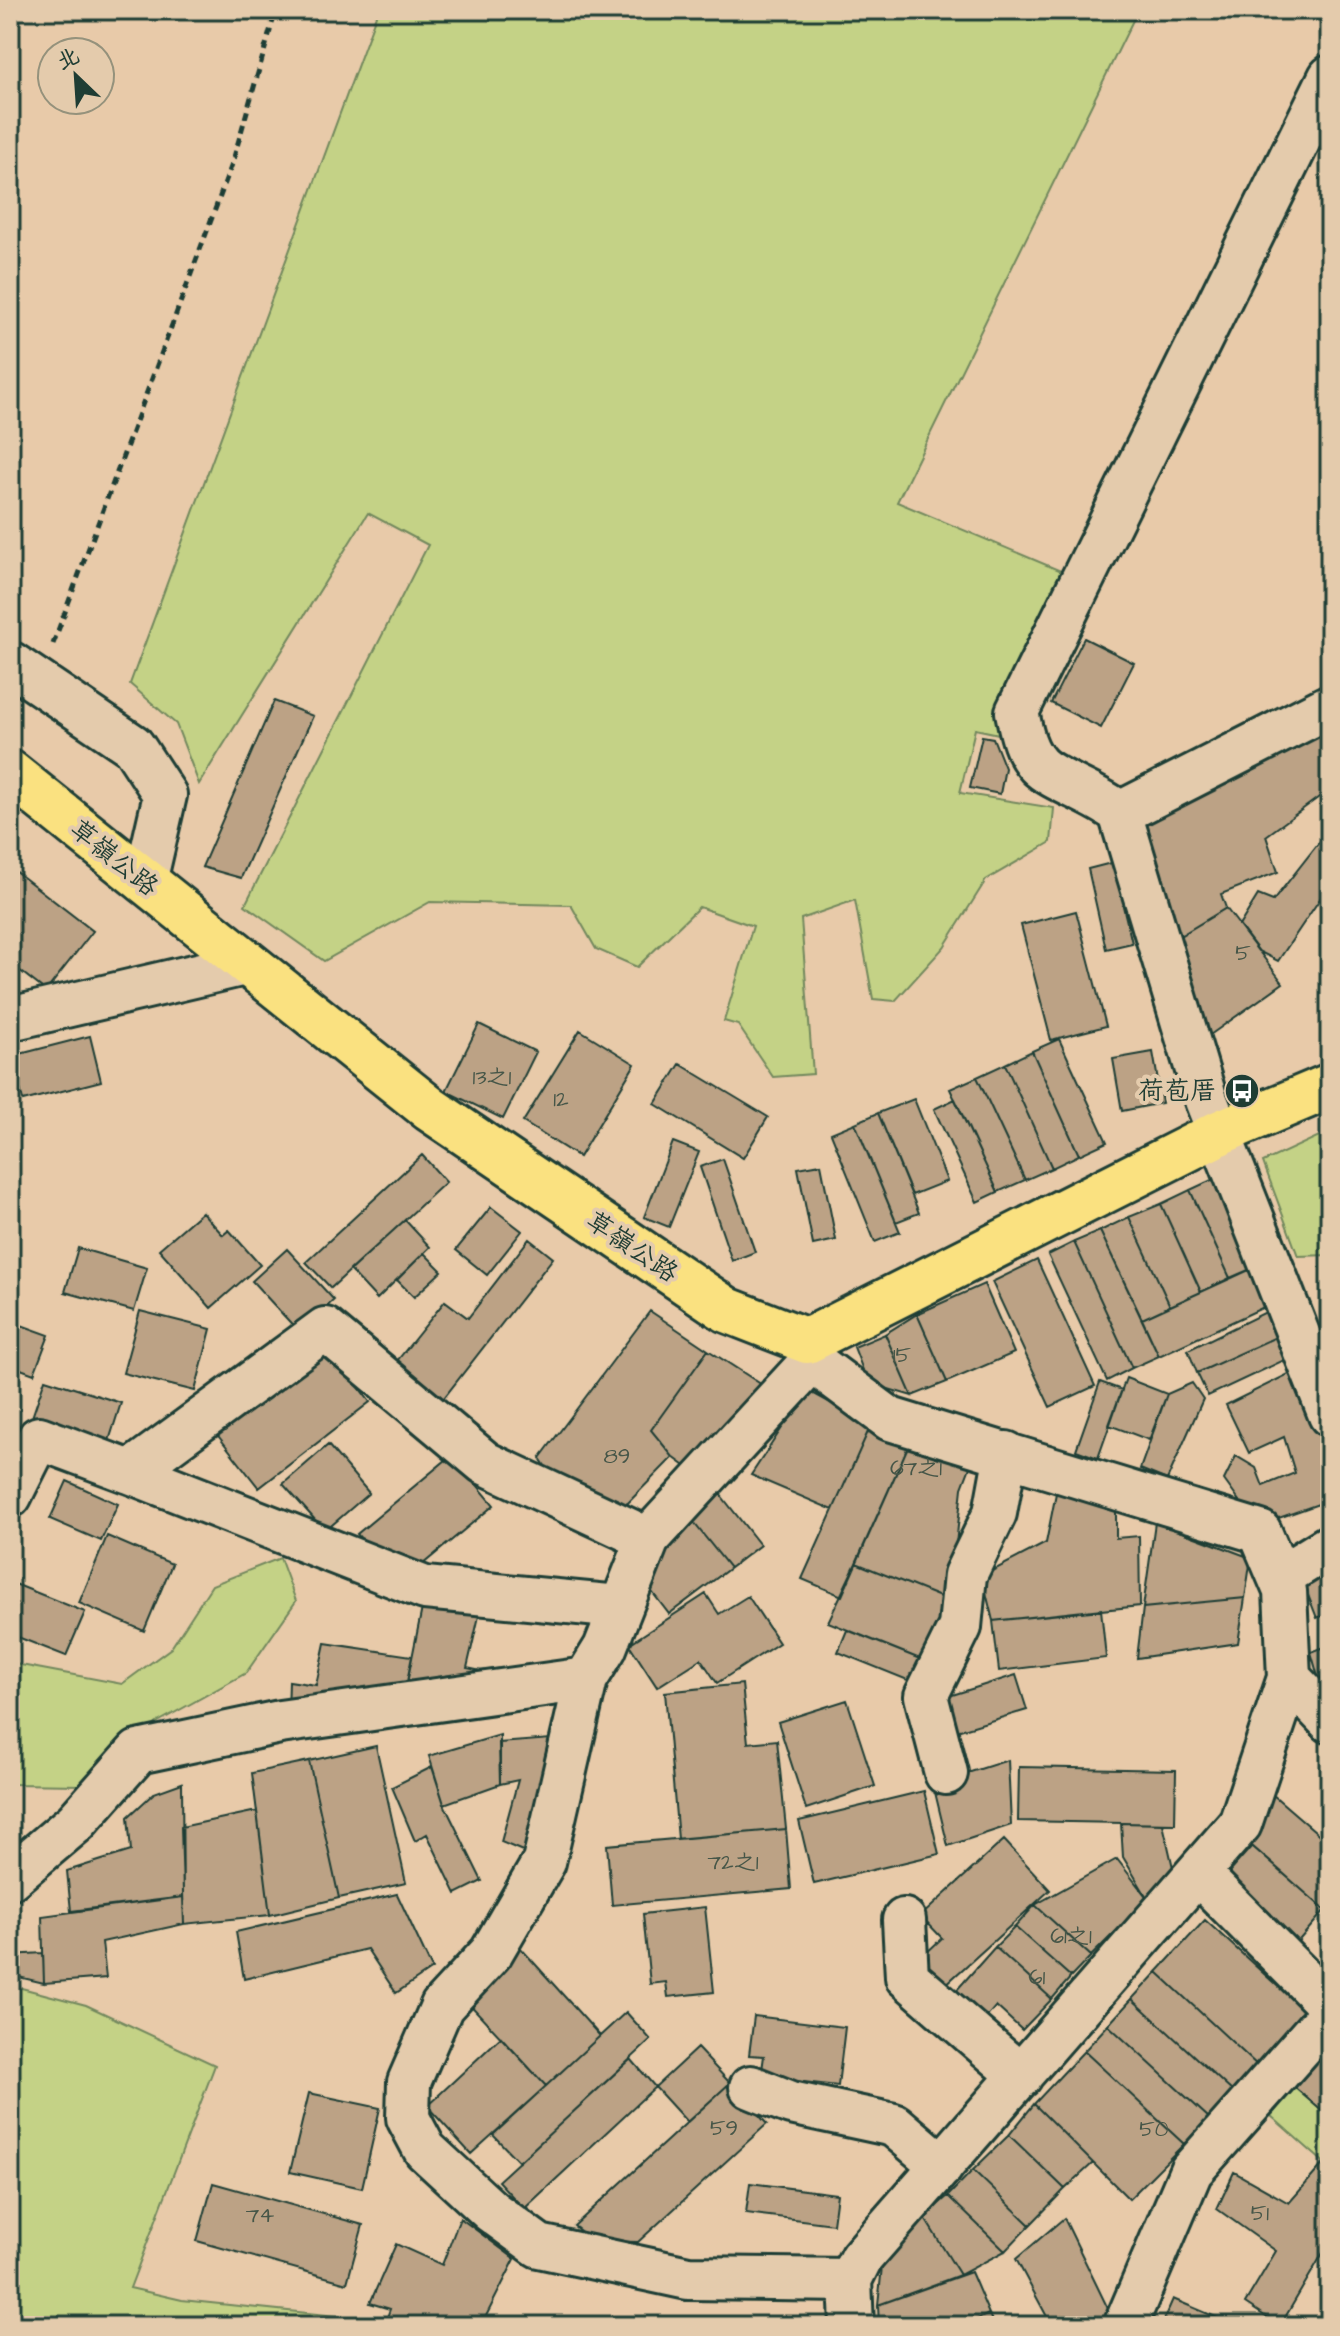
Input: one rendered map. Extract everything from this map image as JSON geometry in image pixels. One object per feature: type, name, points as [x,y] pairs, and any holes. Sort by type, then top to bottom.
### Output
[{"type":"main road","name":"草嶺公路","points":[[10,773],[430,1109],[727,1310],[809,1351]]},
{"type":"main road","points":[[809,1351],[1221,1132],[1330,1086]]},
{"type":"street","points":[[1330,77],[1017,712],[1023,741],[1038,766],[1102,798],[1120,813],[1206,1100],[1330,1415]]},
{"type":"street","points":[[24,672],[133,746],[165,795],[145,882]]},
{"type":"street","points":[[1120,813],[1330,706]]},
{"type":"street","points":[[10,1019],[245,964]]},
{"type":"street","points":[[130,1472],[325,1329],[485,1463],[648,1539]]},
{"type":"street","points":[[850,2280],[688,2278],[539,2246],[491,2211],[425,2150],[408,2118],[409,2082],[442,2006],[491,1953],[544,1862],[586,1679],[605,1648],[648,1539],[809,1351],[890,1419],[1260,1532],[1285,1591],[1289,1678],[1240,1824],[861,2258],[850,2280],[852,2326]]},
{"type":"street","points":[[10,1496],[39,1438],[425,1588],[619,1607]]},
{"type":"street","points":[[946,1773],[926,1696],[960,1627],[965,1575],[995,1513],[1006,1453]]},
{"type":"street","points":[[1280,1577],[1330,1546]]},
{"type":"street","points":[[1289,1678],[1330,1721]]},
{"type":"street","points":[[10,1878],[76,1822],[138,1752],[280,1722],[586,1679]]},
{"type":"street","points":[[1198,1873],[1330,2006]]},
{"type":"street","points":[[904,1920],[907,1977],[1021,2076]]},
{"type":"street","points":[[1125,2326],[1191,2171],[1330,2014]]},
{"type":"street","points":[[751,2087],[791,2103],[894,2125],[942,2166]]},
{"type":"path","points":[[24,672],[71,600],[232,164],[276,10]]},
{"type":"green space","points":[[378,10],[1138,10],[897,502],[1068,574],[999,734],[975,729],[960,793],[1054,808],[1051,842],[986,880],[944,947],[895,1001],[873,999],[855,900],[801,919],[813,1074],[773,1077],[738,1025],[724,1021],[753,926],[699,907],[637,967],[596,949],[571,905],[430,902],[324,961],[245,905],[428,545],[368,513],[199,784],[176,724],[130,684]]},
{"type":"green space","points":[[1330,1131],[1330,1255],[1298,1256],[1263,1162]]},
{"type":"green space","points":[[280,1558],[296,1601],[246,1673],[158,1722],[82,1785],[10,1784],[10,1663],[122,1684],[171,1648],[212,1585]]},
{"type":"green space","points":[[10,1985],[86,2005],[215,2065],[130,2288],[182,2300],[345,2317],[343,2326],[10,2326]]},
{"type":"green space","points":[[1294,2087],[1330,2118],[1330,2168],[1271,2116]]},
{"type":"building","points":[[1084,638],[1134,663],[1101,728],[1051,703]]},
{"type":"building","points":[[274,701],[313,716],[241,878],[202,867]]},
{"type":"building","points":[[1330,725],[1330,789],[1266,836],[1278,872],[1221,894],[1226,908],[1165,945],[1138,816]]},
{"type":"building","points":[[982,736],[993,738],[1005,768],[1000,794],[970,788]]},
{"type":"building","points":[[1328,831],[1330,884],[1278,961],[1258,951],[1239,926],[1258,895],[1273,901]]},
{"type":"building","points":[[1123,860],[1133,904],[1123,906],[1132,943],[1106,949],[1088,869]]},
{"type":"building","points":[[10,867],[93,931],[46,991],[10,963]]},
{"type":"building","points":[[1226,908],[1283,983],[1210,1035],[1177,995],[1165,945]]},
{"type":"building","points":[[1076,911],[1106,1026],[1051,1040],[1021,925]]},
{"type":"building","points":[[479,1024],[536,1052],[503,1119],[446,1091]]},
{"type":"building","points":[[580,1030],[635,1064],[579,1157],[523,1122]]},
{"type":"building","points":[[90,1036],[101,1081],[23,1101],[12,1056]]},
{"type":"building","points":[[1059,1039],[1107,1142],[1079,1155],[1032,1051]]},
{"type":"building","points":[[1032,1051],[1079,1155],[1052,1168],[1005,1064]]},
{"type":"building","points":[[1153,1052],[1162,1103],[1122,1111],[1113,1059]]},
{"type":"building","points":[[680,1064],[768,1117],[743,1158],[655,1104]]},
{"type":"building","points":[[1005,1064],[1052,1168],[1025,1180],[977,1077]]},
{"type":"building","points":[[977,1077],[1025,1180],[998,1192],[950,1089]]},
{"type":"building","points":[[914,1099],[947,1181],[912,1195],[878,1113]]},
{"type":"building","points":[[955,1099],[998,1192],[977,1202],[934,1109]]},
{"type":"building","points":[[878,1113],[919,1213],[896,1222],[855,1123]]},
{"type":"building","points":[[855,1123],[900,1232],[875,1242],[831,1133]]},
{"type":"building","points":[[673,1142],[699,1152],[669,1227],[644,1217]]},
{"type":"building","points":[[422,1155],[446,1182],[331,1288],[306,1262]]},
{"type":"building","points":[[723,1159],[755,1252],[732,1261],[700,1167]]},
{"type":"building","points":[[821,1164],[836,1240],[813,1245],[798,1168]]},
{"type":"building","points":[[1220,1176],[1260,1265],[1230,1278],[1190,1190]]},
{"type":"building","points":[[1190,1190],[1230,1278],[1201,1292],[1161,1204]]},
{"type":"building","points":[[1161,1204],[1201,1292],[1170,1306],[1129,1217]]},
{"type":"building","points":[[491,1207],[522,1231],[487,1275],[456,1250]]},
{"type":"building","points":[[202,1212],[223,1235],[229,1230],[260,1265],[211,1308],[159,1249]]},
{"type":"building","points":[[1129,1217],[1170,1306],[1142,1319],[1100,1231]]},
{"type":"building","points":[[405,1220],[430,1247],[377,1299],[350,1270]]},
{"type":"building","points":[[1100,1231],[1159,1356],[1132,1368],[1074,1242]]},
{"type":"building","points":[[529,1239],[553,1258],[436,1408],[389,1371],[445,1301],[468,1318]]},
{"type":"building","points":[[1074,1242],[1132,1368],[1107,1381],[1048,1255]]},
{"type":"building","points":[[78,1248],[147,1268],[134,1311],[65,1292]]},
{"type":"building","points":[[287,1249],[334,1300],[299,1332],[252,1281]]},
{"type":"building","points":[[424,1253],[442,1271],[414,1297],[397,1280]]},
{"type":"building","points":[[1037,1260],[1095,1386],[1050,1407],[992,1282]]},
{"type":"building","points":[[1260,1265],[1277,1301],[1159,1356],[1142,1319]]},
{"type":"building","points":[[984,1284],[1014,1353],[947,1382],[917,1314]]},
{"type":"building","points":[[1276,1307],[1287,1332],[1197,1373],[1188,1350]]},
{"type":"building","points":[[140,1311],[211,1329],[195,1391],[123,1373]]},
{"type":"building","points":[[650,1311],[708,1350],[651,1430],[673,1457],[621,1510],[552,1477],[540,1458]]},
{"type":"building","points":[[917,1314],[947,1382],[912,1396],[885,1334]]},
{"type":"building","points":[[10,1321],[49,1335],[34,1374],[10,1365]]},
{"type":"building","points":[[1287,1332],[1297,1354],[1208,1396],[1197,1373]]},
{"type":"building","points":[[885,1334],[912,1396],[868,1383],[854,1347]]},
{"type":"building","points":[[324,1342],[370,1402],[259,1488],[212,1428]]},
{"type":"building","points":[[708,1350],[770,1390],[696,1474],[673,1457],[651,1430]]},
{"type":"building","points":[[1299,1369],[1330,1469],[1330,1500],[1276,1519],[1242,1505],[1224,1480],[1236,1456],[1256,1468],[1263,1486],[1295,1473],[1284,1437],[1249,1453],[1226,1405]]},
{"type":"building","points":[[1126,1378],[1167,1394],[1149,1440],[1109,1425]]},
{"type":"building","points":[[45,1379],[121,1403],[102,1463],[25,1438]]},
{"type":"building","points":[[1100,1382],[1122,1390],[1098,1458],[1076,1450]]},
{"type":"building","points":[[1192,1383],[1203,1399],[1167,1480],[1140,1469],[1167,1394]]},
{"type":"building","points":[[807,1390],[871,1425],[833,1510],[751,1475]]},
{"type":"building","points":[[871,1425],[910,1442],[842,1596],[802,1579]]},
{"type":"building","points":[[910,1442],[972,1462],[962,1488],[950,1601],[856,1563]]},
{"type":"building","points":[[328,1445],[369,1493],[325,1531],[283,1484]]},
{"type":"building","points":[[452,1455],[494,1505],[399,1584],[357,1534]]},
{"type":"building","points":[[67,1481],[118,1504],[101,1541],[50,1519]]},
{"type":"building","points":[[1056,1493],[1116,1505],[1116,1538],[1139,1536],[1140,1606],[993,1621],[982,1576],[1046,1543]]},
{"type":"building","points":[[720,1494],[760,1545],[730,1568],[690,1518]]},
{"type":"building","points":[[690,1518],[730,1568],[669,1614],[643,1580]]},
{"type":"building","points":[[1155,1522],[1251,1558],[1245,1598],[1143,1608]]},
{"type":"building","points":[[107,1536],[172,1564],[144,1631],[79,1603]]},
{"type":"building","points":[[856,1563],[950,1601],[925,1661],[828,1622]]},
{"type":"building","points":[[1330,1565],[1330,1613],[1317,1618],[1301,1577]]},
{"type":"building","points":[[10,1582],[85,1612],[66,1656],[10,1634]]},
{"type":"building","points":[[706,1594],[719,1614],[748,1596],[779,1643],[717,1683],[701,1659],[657,1687],[629,1644]]},
{"type":"building","points":[[424,1598],[482,1603],[467,1668],[501,1675],[400,1718]]},
{"type":"building","points":[[1245,1598],[1238,1643],[1137,1658],[1143,1608]]},
{"type":"building","points":[[1101,1609],[1106,1658],[999,1671],[993,1621]]},
{"type":"building","points":[[847,1630],[925,1661],[915,1683],[838,1652]]},
{"type":"building","points":[[325,1643],[412,1656],[400,1718],[288,1714],[289,1681],[316,1685]]},
{"type":"building","points":[[1330,1645],[1330,1691],[1323,1694],[1311,1652]]},
{"type":"building","points":[[1016,1675],[1027,1710],[940,1736],[930,1702]]},
{"type":"building","points":[[742,1684],[748,1743],[777,1740],[786,1829],[678,1839],[665,1692]]},
{"type":"building","points":[[847,1700],[875,1786],[806,1809],[778,1722]]},
{"type":"building","points":[[500,1735],[500,1784],[444,1804],[429,1756]]},
{"type":"building","points":[[551,1739],[525,1852],[501,1842],[518,1780],[500,1784],[499,1743]]},
{"type":"building","points":[[376,1746],[406,1883],[339,1898],[309,1761]]},
{"type":"building","points":[[1008,1760],[1011,1825],[948,1846],[933,1784]]},
{"type":"building","points":[[309,1761],[339,1898],[270,1915],[252,1773]]},
{"type":"building","points":[[432,1767],[444,1804],[482,1881],[456,1894],[427,1834],[415,1841],[392,1787]]},
{"type":"building","points":[[1019,1767],[1176,1770],[1175,1824],[1018,1821]]},
{"type":"building","points":[[182,1783],[183,1897],[71,1911],[67,1871],[131,1851],[128,1817],[154,1793]]},
{"type":"building","points":[[1265,1788],[1330,1844],[1330,1904],[1325,1910],[1230,1827]]},
{"type":"building","points":[[924,1791],[939,1854],[814,1884],[799,1821]]},
{"type":"building","points":[[257,1811],[270,1915],[184,1924],[181,1827]]},
{"type":"building","points":[[1121,1823],[1163,1824],[1174,1872],[1148,1899],[1123,1857]]},
{"type":"building","points":[[786,1829],[791,1889],[612,1905],[607,1845]]},
{"type":"building","points":[[1004,1840],[1050,1890],[944,1986],[919,1960],[942,1938],[921,1916]]},
{"type":"building","points":[[1252,1846],[1325,1910],[1294,1946],[1221,1881]]},
{"type":"building","points":[[1117,1859],[1148,1899],[1091,1956],[1035,1905]]},
{"type":"building","points":[[397,1894],[432,1969],[396,1993],[367,1949],[244,1979],[236,1932]]},
{"type":"building","points":[[183,1897],[184,1924],[102,1942],[106,1978],[44,1983],[42,1916]]},
{"type":"building","points":[[1035,1905],[1091,1956],[1071,1977],[1015,1927]]},
{"type":"building","points":[[705,1907],[714,1992],[668,1997],[666,1982],[650,1984],[643,1914]]},
{"type":"building","points":[[1205,1920],[1307,2013],[1258,2066],[1157,1972]]},
{"type":"building","points":[[1015,1927],[1071,1977],[1052,1999],[995,1947]]},
{"type":"building","points":[[518,1945],[600,2036],[546,2086],[463,1997]]},
{"type":"building","points":[[995,1947],[1052,1999],[1022,2030],[996,2006],[985,2019],[955,1992]]},
{"type":"building","points":[[43,1953],[44,1983],[10,1975],[10,1955]]},
{"type":"building","points":[[1157,1972],[1258,2066],[1233,2092],[1132,1999]]},
{"type":"building","points":[[1132,1999],[1233,2092],[1209,2118],[1108,2025]]},
{"type":"building","points":[[626,2012],[651,2040],[519,2162],[493,2135]]},
{"type":"building","points":[[754,2016],[845,2027],[838,2086],[761,2077],[764,2056],[749,2055]]},
{"type":"building","points":[[1108,2025],[1209,2118],[1184,2144],[1084,2051]]},
{"type":"building","points":[[501,2037],[546,2086],[471,2154],[427,2106]]},
{"type":"building","points":[[1330,2047],[1330,2118],[1294,2087]]},
{"type":"building","points":[[697,2048],[730,2083],[687,2122],[655,2087]]},
{"type":"building","points":[[1084,2051],[1184,2144],[1129,2199],[1034,2104]]},
{"type":"building","points":[[631,2059],[655,2087],[524,2209],[498,2181]]},
{"type":"building","points":[[730,2083],[767,2124],[638,2242],[593,2241],[574,2226]]},
{"type":"building","points":[[309,2093],[380,2108],[362,2188],[290,2172]]},
{"type":"building","points":[[1034,2104],[1093,2163],[1065,2189],[1009,2135]]},
{"type":"building","points":[[1009,2135],[1065,2189],[1030,2225],[973,2170]]},
{"type":"building","points":[[1324,2163],[1330,2168],[1330,2241],[1280,2326],[1245,2303],[1276,2251],[1217,2209],[1234,2172],[1289,2203]]},
{"type":"building","points":[[973,2170],[1030,2225],[1005,2251],[948,2196]]},
{"type":"building","points":[[213,2183],[363,2225],[347,2283],[197,2241]]},
{"type":"building","points":[[750,2183],[837,2194],[833,2224],[746,2213]]},
{"type":"building","points":[[948,2196],[1005,2251],[960,2275],[924,2217]]},
{"type":"building","points":[[924,2217],[960,2275],[878,2305],[884,2247]]},
{"type":"building","points":[[460,2218],[515,2259],[481,2326],[384,2326],[390,2309],[370,2303],[396,2244],[442,2265]]},
{"type":"building","points":[[1064,2218],[1114,2321],[1104,2326],[1052,2326],[1016,2259]]},
{"type":"building","points":[[971,2272],[989,2314],[962,2326],[879,2326],[878,2305]]},
{"type":"building","points":[[1173,2299],[1237,2326],[1161,2326]]},
{"type":"building","points":[[989,2314],[994,2326],[962,2326]]},
{"type":"building","points":[[664,2319],[824,2323],[824,2326],[659,2326]]},
{"type":"place","name":"荷苞厝","points":[[1242,1091]]}]
